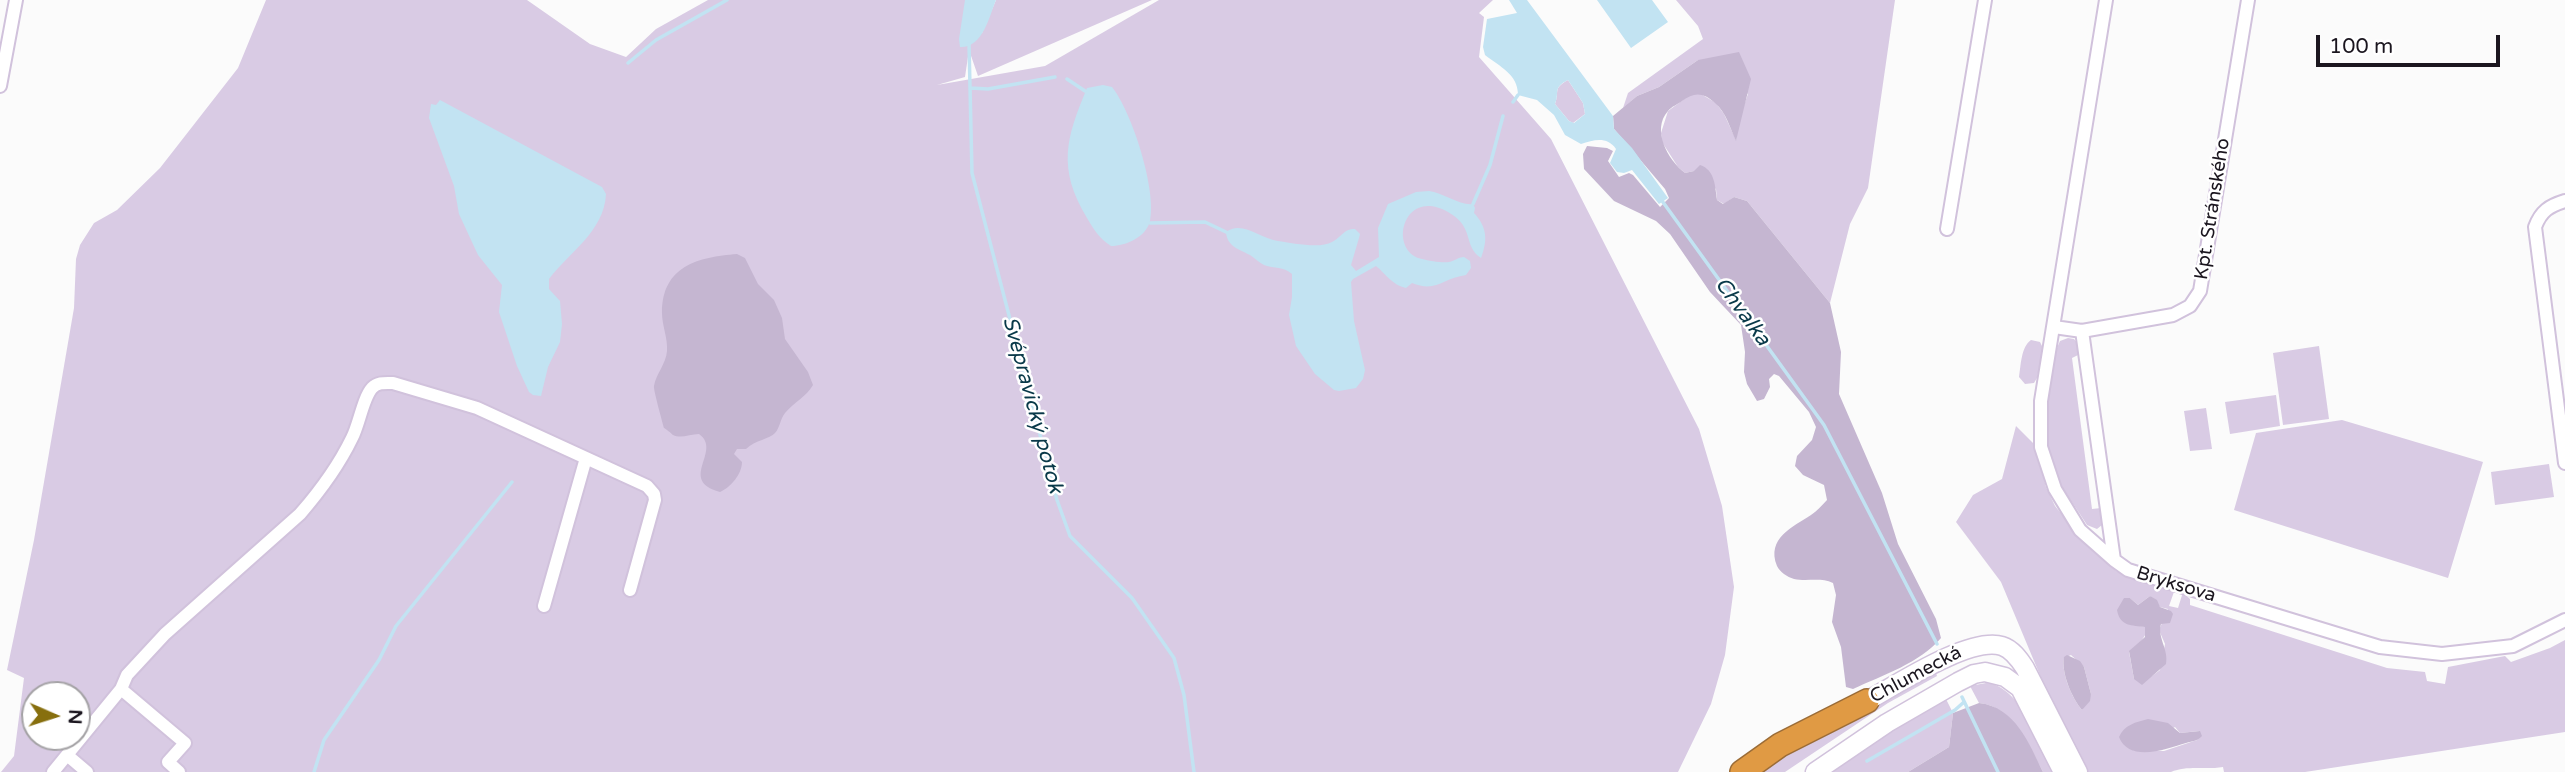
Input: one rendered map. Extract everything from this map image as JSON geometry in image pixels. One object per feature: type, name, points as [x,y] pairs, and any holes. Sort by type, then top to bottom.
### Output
[{"type":"highway","name":"Chlumecká","points":[[1742,772],[1780,745],[1867,701]]},
{"type":"main road","name":"Chlumecká","points":[[1867,701],[1958,652],[1981,645],[2001,646],[2015,655],[2025,668],[2078,772]]},
{"type":"main road","name":"Chlumecká","points":[[1815,772],[1887,723],[1958,682],[1985,672],[2005,677],[2020,688],[2063,772]]},
{"type":"street","points":[[0,86],[16,0]]},
{"type":"street","points":[[1947,229],[1985,0]]},
{"type":"street","name":"Bryksova","points":[[2106,0],[2041,401],[2041,447],[2055,489],[2080,530],[2113,560],[2128,569],[2380,647],[2442,654],[2513,646],[2565,620]]},
{"type":"street","name":"Kpt. Stránského","points":[[2054,327],[2082,331],[2173,314],[2190,306],[2200,291],[2248,0]]},
{"type":"street","points":[[2565,201],[2550,206],[2540,215],[2535,227],[2565,463]]},
{"type":"street","points":[[2082,331],[2113,560]]},
{"type":"street","points":[[53,772],[121,689],[127,675],[165,635],[300,514],[318,493],[344,453],[360,421],[370,390],[376,385],[393,383],[470,405],[647,486],[654,494],[655,500],[629,590]]},
{"type":"street","points":[[544,606],[586,458]]},
{"type":"street","points":[[121,689],[185,743],[164,767],[179,772]]},
{"type":"street","points":[[67,755],[87,772]]},
{"type":"shaded area","points":[[266,0],[527,0],[590,44],[626,57],[656,29],[708,0],[965,0],[965,7],[982,33],[996,0],[1152,0],[978,76],[969,50],[965,77],[937,85],[1045,66],[1159,0],[1493,0],[1479,13],[1484,17],[1479,57],[1551,139],[1699,429],[1722,506],[1734,587],[1725,655],[1711,704],[1678,772],[1,772],[14,756],[21,701],[21,751],[91,751],[91,681],[24,681],[24,678],[7,670],[34,540],[74,308],[76,259],[80,245],[94,223],[117,210],[160,168],[238,68]]},
{"type":"shaded area","points":[[1676,0],[1895,0],[1868,188],[1850,224],[1830,303],[1747,201],[1734,197],[1724,204],[1717,200],[1716,189],[1694,171],[1685,173],[1678,167],[1662,142],[1661,133],[1668,111],[1691,94],[1701,94],[1716,103],[1736,140],[1740,116],[1748,94],[1698,60],[1659,87],[1637,96],[1623,108],[1628,93],[1703,39],[1698,26]]},
{"type":"shaded area","points":[[1739,52],[1751,79],[1736,141],[1719,107],[1711,99],[1698,95],[1686,98],[1668,111],[1663,119],[1661,136],[1668,153],[1685,173],[1694,171],[1700,165],[1709,171],[1717,200],[1723,204],[1734,197],[1747,201],[1830,303],[1841,352],[1839,394],[1882,493],[1898,544],[1936,619],[1941,638],[1923,655],[1853,689],[1846,687],[1841,647],[1832,622],[1836,595],[1833,583],[1789,577],[1778,568],[1775,556],[1775,548],[1783,534],[1827,500],[1824,485],[1803,475],[1795,466],[1797,456],[1812,440],[1816,427],[1809,412],[1779,376],[1774,374],[1769,379],[1770,387],[1764,399],[1757,401],[1747,384],[1744,372],[1745,352],[1741,325],[1710,292],[1670,234],[1656,221],[1614,201],[1584,169],[1583,154],[1587,146],[1613,151],[1608,161],[1619,177],[1629,173],[1633,175],[1660,207],[1669,198],[1665,189],[1614,129],[1613,116],[1637,96],[1659,87],[1698,60]]},
{"type":"shaded area","points":[[1568,80],[1583,103],[1585,114],[1573,123],[1555,104],[1558,88]]},
{"type":"shaded area","points":[[737,254],[745,258],[758,284],[774,300],[782,318],[785,339],[808,372],[813,385],[785,413],[773,435],[746,449],[737,449],[734,454],[742,462],[740,471],[732,483],[720,492],[708,487],[702,480],[705,441],[699,434],[676,436],[664,428],[654,386],[667,351],[662,313],[668,284],[675,274],[696,262]]},
{"type":"shaded area","points":[[2074,339],[2079,345],[2078,355],[2072,358],[2092,509],[2101,508],[2102,525],[2097,529],[2087,525],[2063,487],[2056,474],[2049,445],[2047,427],[2052,370],[2060,341]]},
{"type":"shaded area","points":[[2031,340],[2040,342],[2043,348],[2037,378],[2034,383],[2025,384],[2019,377],[2020,367],[2023,352]]},
{"type":"shaded area","points":[[2319,346],[2329,419],[2283,425],[2273,353]]},
{"type":"shaded area","points":[[2276,395],[2280,426],[2230,434],[2225,402]]},
{"type":"shaded area","points":[[2206,408],[2212,449],[2190,451],[2184,411]]},
{"type":"shaded area","points":[[2342,420],[2483,462],[2448,578],[2234,510],[2256,433]]},
{"type":"shaded area","points":[[2016,426],[2035,445],[2046,487],[2055,506],[2088,547],[2116,571],[2175,589],[2169,606],[2178,608],[2183,592],[2190,599],[2190,605],[2387,668],[2425,672],[2427,681],[2445,684],[2448,667],[2505,656],[2511,662],[2565,640],[2565,732],[2305,772],[2224,772],[2223,767],[2171,772],[2086,772],[2052,704],[2001,582],[1956,522],[1973,495],[2002,479]],"holes":[[[2150,596],[2160,607],[2168,609],[2159,630],[2165,644],[2160,670],[2152,676],[2134,679],[2129,652],[2147,632],[2145,627],[2140,626],[2130,598],[2138,605]],[[2071,655],[2084,667],[2091,694],[2082,710],[2068,685],[2064,658]],[[2175,727],[2180,733],[2199,731],[2197,740],[2164,751],[2133,751]]]},
{"type":"shaded area","points":[[2549,464],[2554,497],[2495,505],[2491,472]]},
{"type":"shaded area","points":[[2150,596],[2157,600],[2160,607],[2173,614],[2170,623],[2161,624],[2160,629],[2166,664],[2142,685],[2134,679],[2129,651],[2145,637],[2145,627],[2124,622],[2117,610],[2124,598],[2130,598],[2138,605]]},
{"type":"shaded area","points":[[2067,655],[2080,661],[2084,667],[2091,694],[2090,701],[2082,710],[2066,678],[2064,657]]},
{"type":"shaded area","points":[[1936,673],[1937,676],[1888,703],[1785,772],[1758,772],[1779,757]]},
{"type":"shaded area","points":[[1986,683],[1998,686],[2019,705],[2056,772],[2043,772],[2026,740],[2010,719],[2001,711],[1979,703],[1970,686]]},
{"type":"shaded area","points":[[1946,699],[1953,713],[1949,747],[1908,772],[1827,772],[1883,734]]},
{"type":"shaded area","points":[[1979,703],[2002,711],[2011,719],[2026,738],[2043,772],[1908,772],[1949,747],[1953,713]]},
{"type":"shaded area","points":[[2148,719],[2168,723],[2180,733],[2200,731],[2202,736],[2193,741],[2149,752],[2131,750],[2124,745],[2119,737],[2124,730]]},
{"type":"water","points":[[965,0],[996,0],[980,37],[968,46],[960,47],[959,39]]},
{"type":"water","points":[[1509,0],[1527,0],[1613,116],[1614,129],[1632,148],[1668,198],[1659,204],[1632,170],[1617,172],[1610,163],[1616,149],[1609,142],[1595,140],[1581,144],[1565,135],[1554,115],[1537,100],[1518,95],[1512,76],[1485,55],[1483,47],[1487,19],[1517,13]],"holes":[[[1568,80],[1583,103],[1585,114],[1574,123],[1569,121],[1555,104],[1558,88]]]},
{"type":"water","points":[[1597,0],[1652,0],[1668,22],[1631,48]]},
{"type":"water","points":[[1103,85],[1112,87],[1135,132],[1150,190],[1151,207],[1148,227],[1140,236],[1111,246],[1097,233],[1087,218],[1071,184],[1068,168],[1070,138],[1087,88]]},
{"type":"water","points":[[440,100],[602,187],[606,194],[599,220],[584,241],[549,279],[549,289],[560,301],[562,324],[560,342],[548,367],[541,396],[529,392],[517,366],[499,312],[502,285],[478,255],[459,214],[454,186],[429,118],[431,104],[436,105]]},
{"type":"water","points":[[1429,191],[1473,204],[1474,213],[1482,223],[1485,234],[1481,258],[1472,248],[1462,224],[1448,212],[1433,206],[1420,207],[1411,213],[1403,234],[1405,245],[1411,254],[1440,262],[1464,257],[1470,261],[1471,268],[1466,275],[1434,286],[1412,283],[1406,288],[1401,287],[1376,266],[1353,279],[1354,321],[1365,370],[1363,379],[1356,388],[1334,390],[1315,374],[1296,346],[1289,315],[1292,274],[1264,265],[1237,249],[1228,241],[1226,232],[1245,229],[1272,240],[1313,245],[1327,244],[1348,230],[1355,229],[1360,234],[1351,265],[1356,271],[1379,257],[1378,228],[1388,204],[1416,192]]},
{"type":"waterway","points":[[628,63],[656,40],[727,0]]},
{"type":"waterway","name":"Svépravický potok","points":[[969,44],[972,173],[1057,500],[1070,536],[1132,598],[1174,658],[1184,695],[1194,772]]},
{"type":"waterway","points":[[971,88],[988,89],[1055,77]]},
{"type":"waterway","points":[[1067,79],[1085,91]]},
{"type":"waterway","points":[[1513,102],[1518,95]]},
{"type":"waterway","points":[[1473,204],[1490,165],[1503,116]]},
{"type":"waterway","name":"Chvalka","points":[[1660,198],[1824,425],[1937,644]]},
{"type":"waterway","points":[[1150,223],[1205,222],[1226,232]]},
{"type":"waterway","points":[[314,772],[324,740],[379,660],[396,626],[512,482]]},
{"type":"waterway","name":"Chvalka","points":[[1962,697],[1998,772]]},
{"type":"waterway","points":[[1867,761],[1955,710],[1964,702]]}]
